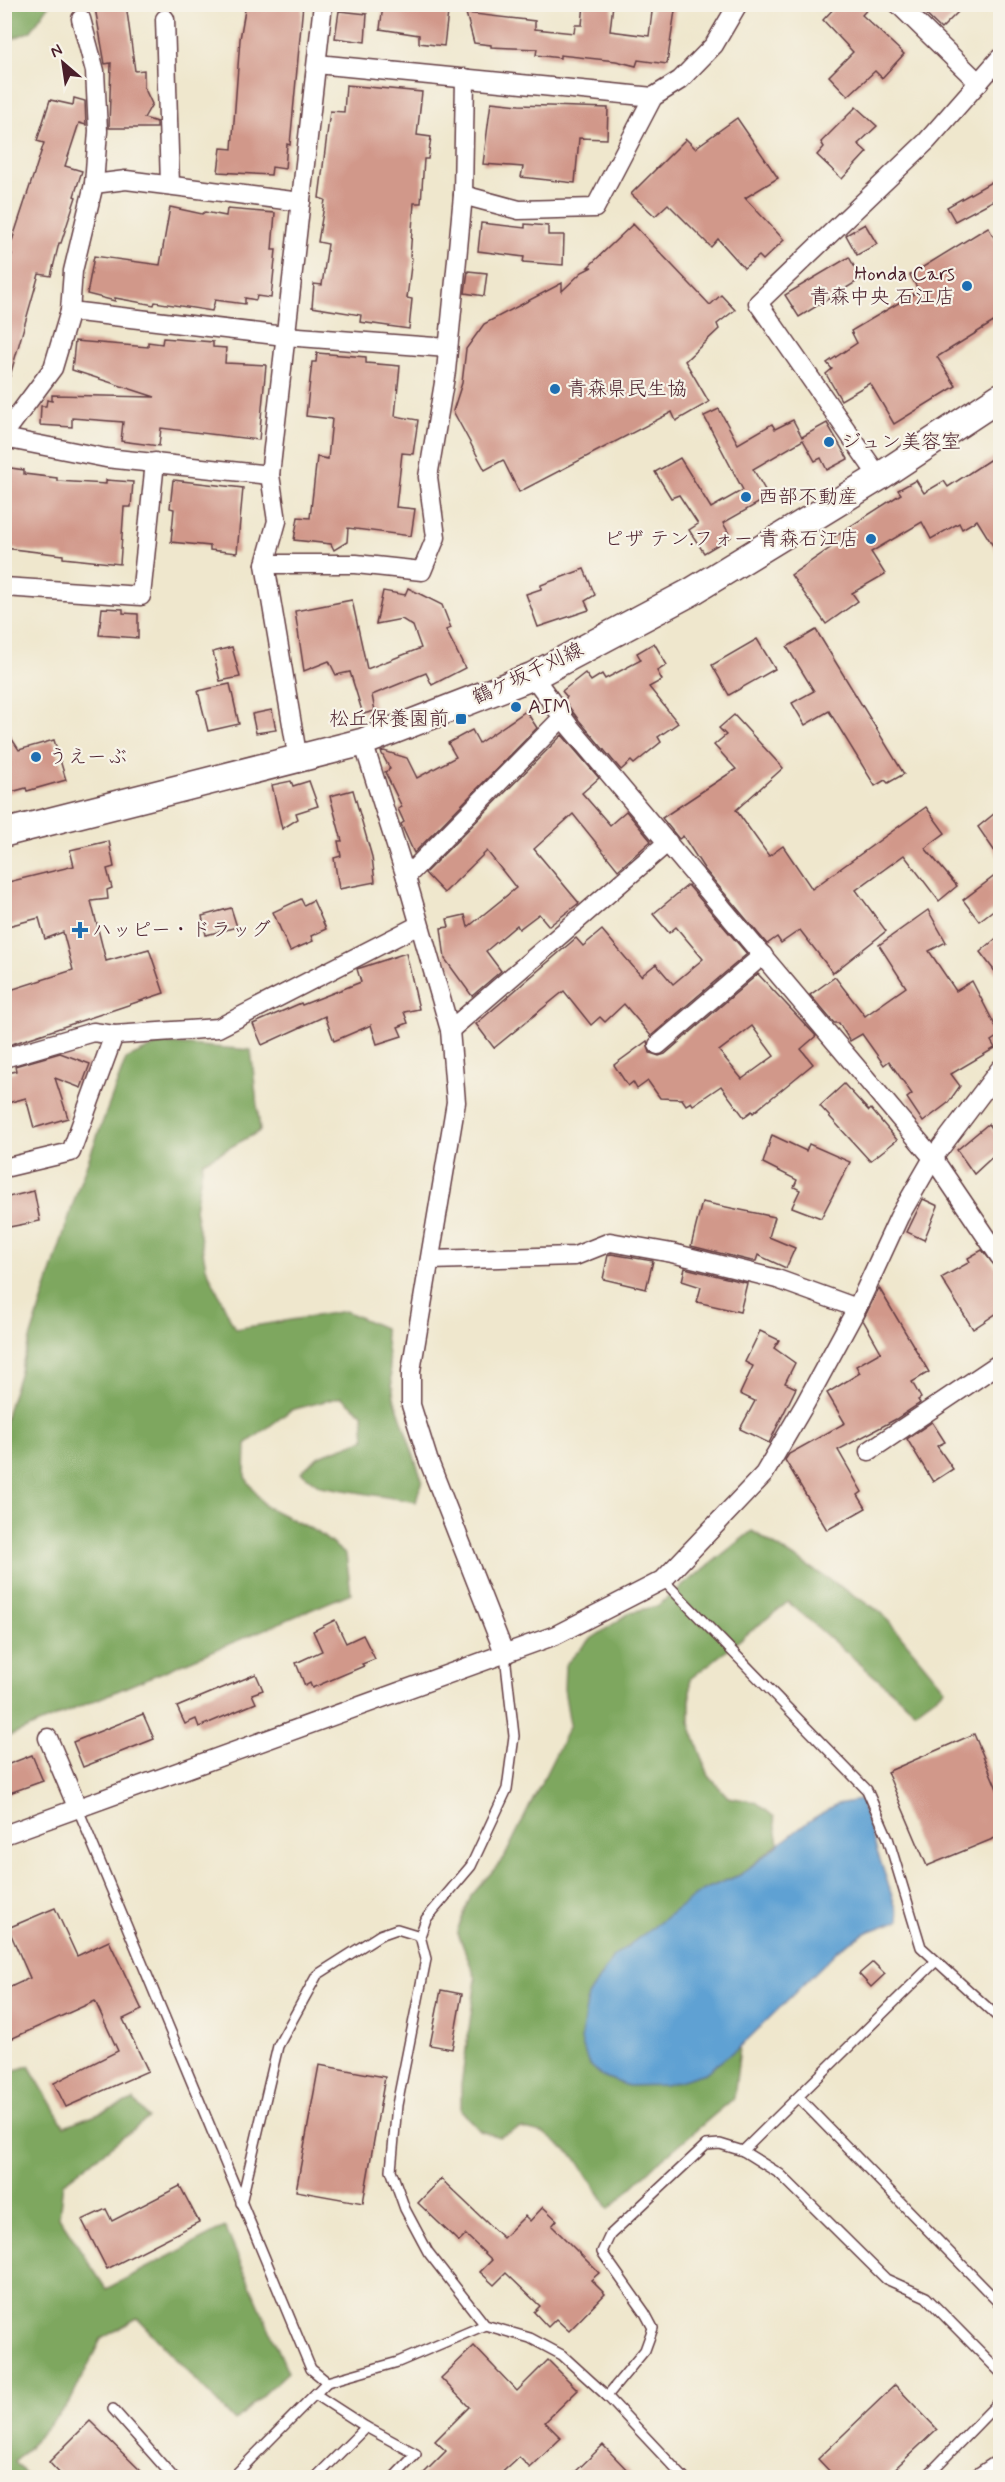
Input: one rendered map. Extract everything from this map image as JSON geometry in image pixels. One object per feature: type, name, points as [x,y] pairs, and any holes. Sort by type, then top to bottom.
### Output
[{"type":"main road","name":"鶴ケ坂千刈線","points":[[4,833],[363,742],[533,675],[691,592],[879,477],[1000,397]]},
{"type":"street","points":[[298,760],[265,564],[277,521],[270,475],[323,4]]},
{"type":"street","points":[[463,195],[519,210],[595,208],[653,97],[680,80],[714,45],[738,4]]},
{"type":"street","points":[[898,4],[979,83]]},
{"type":"street","points":[[81,19],[95,70],[98,131],[94,184],[73,272],[70,311],[53,368],[4,436],[106,458],[270,475]]},
{"type":"street","points":[[165,19],[170,185]]},
{"type":"street","points":[[879,477],[758,303],[927,141],[1000,58]]},
{"type":"street","points":[[317,64],[653,97]]},
{"type":"street","points":[[265,564],[356,564],[422,571],[436,537],[428,477],[448,348],[463,195],[465,78]]},
{"type":"street","points":[[94,184],[126,180],[301,201]]},
{"type":"street","points":[[70,311],[285,336],[448,348]]},
{"type":"street","points":[[4,587],[141,596],[155,462]]},
{"type":"street","points":[[533,675],[562,718],[933,1158],[1000,1257]]},
{"type":"street","points":[[406,877],[562,718]]},
{"type":"street","points":[[363,742],[406,877],[450,1030],[456,1102],[411,1371],[411,1405],[441,1492],[505,1655]]},
{"type":"street","points":[[450,1030],[668,842]]},
{"type":"street","points":[[4,1058],[93,1032],[114,1035],[218,1028],[419,925]]},
{"type":"street","points":[[658,1045],[763,955]]},
{"type":"street","points":[[4,1168],[71,1152],[114,1035]]},
{"type":"street","points":[[4,1835],[505,1655],[556,1635],[663,1580],[764,1474],[857,1308],[899,1217],[933,1158],[1000,1069]]},
{"type":"street","points":[[431,1260],[576,1256],[610,1242],[672,1253],[777,1279],[857,1308]]},
{"type":"street","points":[[869,1451],[1000,1364]]},
{"type":"street","points":[[48,1738],[78,1809]]},
{"type":"lane","points":[[663,1580],[867,1790],[888,1838],[921,1947],[1000,2019]]},
{"type":"lane","points":[[505,1655],[514,1736],[507,1789],[471,1866],[426,1919],[420,1936],[426,1959],[397,2104],[391,2170],[405,2208],[428,2252],[485,2325],[530,2338],[562,2355],[607,2396],[684,2478]]},
{"type":"lane","points":[[78,1809],[310,2369],[327,2382]]},
{"type":"lane","points":[[241,2203],[278,2046],[317,1975],[380,1935],[397,1929],[420,1936]]},
{"type":"lane","points":[[743,2151],[936,1961]]},
{"type":"lane","points":[[799,2098],[1000,2304]]},
{"type":"lane","points":[[607,2396],[645,2350],[653,2328],[645,2313],[602,2253],[610,2235],[706,2145],[720,2144],[743,2151],[780,2174],[885,2279],[926,2297],[1000,2372]]},
{"type":"lane","points":[[232,2478],[327,2382],[398,2362],[485,2325]]},
{"type":"lane","points":[[315,2394],[366,2427],[416,2454],[393,2478]]},
{"type":"lane","points":[[925,2478],[1000,2401]]},
{"type":"lane","points":[[113,2409],[174,2478]]},
{"type":"lane","points":[[315,2478],[366,2427]]},
{"type":"lane","points":[[970,2478],[1000,2458]]},
{"type":"green space","points":[[5,4],[49,5],[31,31],[5,42]]},
{"type":"green space","points":[[161,1043],[251,1050],[260,1131],[203,1162],[195,1209],[206,1267],[235,1329],[345,1311],[384,1328],[394,1397],[422,1480],[416,1502],[320,1486],[301,1472],[319,1456],[365,1439],[363,1414],[341,1397],[291,1410],[246,1444],[245,1477],[265,1506],[317,1532],[346,1555],[351,1593],[5,1738],[4,1428],[7,1412],[79,1185],[126,1059]]},
{"type":"green space","points":[[752,1531],[881,1612],[945,1689],[915,1711],[788,1602],[690,1679],[690,1724],[709,1776],[728,1797],[756,1802],[774,1817],[779,1843],[740,1875],[703,1890],[705,2073],[740,2047],[734,2098],[656,2164],[609,2209],[576,2158],[545,2134],[521,2128],[499,2137],[480,2131],[461,2110],[461,2085],[476,1979],[457,1931],[471,1896],[504,1858],[570,1725],[564,1689],[565,1665],[588,1641],[631,1612],[657,1606]]},
{"type":"green space","points":[[29,2066],[64,2126],[134,2100],[148,2118],[63,2183],[59,2217],[106,2289],[225,2227],[288,2372],[235,2421],[137,2318],[101,2339],[70,2402],[15,2462],[28,2477],[5,2477],[5,2073]]},
{"type":"water","points":[[860,1800],[900,1920],[865,1933],[839,1949],[740,2047],[705,2073],[665,2085],[628,2086],[602,2076],[588,2063],[581,2040],[588,1996],[613,1957],[703,1890],[740,1875],[809,1821],[837,1804]]},
{"type":"building","points":[[126,4],[135,71],[144,70],[144,87],[152,104],[144,118],[157,122],[157,128],[109,128],[111,63],[105,64],[95,8]]},
{"type":"building","points":[[246,4],[303,4],[290,145],[287,144],[285,169],[272,167],[271,175],[218,172],[221,148],[232,149],[240,39]]},
{"type":"building","points":[[405,4],[449,4],[444,46],[419,43],[419,35],[380,29],[383,5],[405,7]]},
{"type":"building","points":[[584,4],[613,4],[610,31],[649,36],[653,4],[676,4],[667,64],[638,60],[636,66],[616,61],[560,55],[560,58],[536,55],[537,49],[491,47],[491,45],[474,43],[466,13],[535,21],[535,29],[574,33],[575,25],[582,25]]},
{"type":"building","points":[[838,4],[872,4],[862,15],[904,54],[882,78],[875,71],[848,96],[829,76],[853,52],[823,20]]},
{"type":"building","points":[[915,4],[966,4],[941,29]]},
{"type":"building","points":[[339,11],[367,14],[365,42],[335,38]]},
{"type":"building","points":[[346,85],[422,92],[417,135],[431,137],[428,159],[424,159],[421,203],[414,203],[410,257],[412,258],[407,298],[412,299],[409,329],[360,322],[361,315],[312,307],[314,284],[322,285],[328,244],[318,242],[325,200],[319,198],[330,111],[344,112]]},
{"type":"building","points":[[74,98],[85,101],[86,125],[79,123],[65,166],[82,171],[74,196],[76,197],[61,243],[59,243],[51,276],[39,274],[10,376],[4,375],[4,278],[12,254],[8,253],[44,143],[37,141],[50,100],[73,105]]},
{"type":"building","points":[[491,102],[608,108],[607,139],[579,138],[575,183],[521,177],[523,167],[483,164]]},
{"type":"building","points":[[856,107],[877,126],[858,144],[867,152],[842,179],[817,155],[824,147],[821,142]]},
{"type":"building","points":[[737,118],[778,178],[745,198],[784,240],[763,260],[759,256],[744,268],[718,239],[711,247],[668,204],[655,216],[631,194],[686,139],[695,148]]},
{"type":"building","points":[[1000,177],[1000,197],[955,221],[947,207]]},
{"type":"building","points":[[170,207],[202,214],[205,212],[226,216],[227,209],[275,213],[272,250],[276,250],[271,298],[257,296],[256,300],[245,298],[245,304],[215,300],[212,311],[155,302],[154,305],[115,298],[115,301],[87,294],[94,256],[160,265]]},
{"type":"building","points":[[481,223],[525,228],[525,224],[548,226],[548,235],[564,235],[563,265],[523,262],[524,257],[478,251]]},
{"type":"building","name":"青森県民生協","points":[[633,224],[710,305],[721,295],[735,310],[717,324],[719,329],[685,361],[709,402],[676,421],[672,412],[519,492],[503,460],[485,470],[453,411],[462,383],[466,349],[484,324],[562,283],[562,291],[582,272],[592,267],[588,267]]},
{"type":"building","points":[[865,224],[877,244],[857,255],[846,235]]},
{"type":"building","points":[[988,227],[1000,248],[1000,318],[937,357],[956,386],[894,424],[870,383],[841,400],[826,374],[832,369],[827,363],[857,343],[851,331],[919,291],[910,275]]},
{"type":"building","points":[[849,257],[861,279],[799,317],[785,295]]},
{"type":"building","points":[[468,271],[487,273],[484,296],[465,293]]},
{"type":"building","points":[[163,338],[213,342],[213,347],[226,348],[225,363],[266,365],[259,440],[161,428],[159,446],[121,441],[123,422],[72,418],[72,427],[40,425],[41,406],[46,406],[47,400],[52,401],[52,395],[155,397],[72,370],[75,341],[148,347],[148,342],[162,344]]},
{"type":"building","points":[[317,353],[366,357],[366,363],[400,366],[395,416],[418,420],[413,454],[402,453],[396,507],[415,509],[411,536],[348,528],[347,542],[334,550],[331,544],[294,540],[298,517],[310,518],[317,457],[328,459],[332,419],[306,416],[312,362],[316,362]]},
{"type":"building","points":[[719,409],[738,444],[772,424],[775,429],[793,420],[802,437],[827,423],[848,459],[827,470],[821,458],[815,461],[803,440],[753,469],[769,497],[723,523],[731,537],[704,553],[689,530],[698,524],[679,495],[671,498],[655,472],[680,458],[711,508],[743,490],[704,416]]},
{"type":"building","points":[[1000,453],[1000,557],[977,520],[962,529],[959,523],[931,539],[922,522],[871,552],[885,574],[852,593],[858,601],[826,624],[791,575],[836,544],[832,538],[901,494],[898,490],[916,480],[924,493],[944,481],[948,487]]},
{"type":"building","points":[[4,467],[24,470],[24,474],[57,478],[57,481],[106,484],[106,480],[133,482],[131,507],[124,507],[120,564],[63,558],[63,555],[4,548]]},
{"type":"building","points":[[173,480],[243,488],[237,553],[210,550],[210,546],[171,542],[174,509],[170,508]]},
{"type":"building","points":[[584,569],[595,595],[585,601],[589,610],[538,627],[526,594],[541,589],[541,585]]},
{"type":"building","points":[[408,588],[442,605],[451,628],[446,630],[465,668],[432,685],[426,673],[372,695],[375,711],[363,714],[350,672],[336,675],[329,661],[304,671],[295,611],[352,600],[367,669],[421,648],[413,626],[402,619],[376,624],[383,591],[405,595]]},
{"type":"building","points":[[102,608],[123,609],[123,613],[138,614],[138,638],[99,635]]},
{"type":"building","points":[[816,630],[904,774],[888,783],[885,780],[875,786],[829,711],[805,725],[792,703],[814,691],[787,647]]},
{"type":"building","points":[[757,639],[775,669],[729,695],[712,665]]},
{"type":"building","points":[[654,643],[667,665],[657,671],[662,680],[649,687],[678,723],[658,737],[661,742],[634,764],[631,761],[621,770],[578,719],[564,700],[567,697],[562,691],[585,673],[591,681],[602,674],[605,679],[641,660],[637,653]]},
{"type":"building","points":[[232,647],[240,677],[220,681],[213,652]]},
{"type":"building","points":[[230,684],[239,724],[208,731],[198,691]]},
{"type":"building","points":[[272,710],[276,730],[256,733],[252,714]]},
{"type":"building","points":[[526,711],[537,728],[414,853],[401,824],[404,822],[398,809],[402,807],[385,772],[390,769],[381,752],[407,758],[417,778],[456,757],[448,743],[472,730],[479,743]]},
{"type":"building","points":[[734,715],[783,768],[736,810],[769,856],[783,846],[812,889],[926,807],[945,833],[925,848],[957,886],[939,901],[904,855],[856,890],[886,931],[833,973],[800,930],[781,943],[777,937],[767,944],[705,870],[683,836],[679,839],[662,818],[736,769],[714,745],[726,735],[719,728]]},
{"type":"building","points":[[4,727],[19,750],[54,740],[66,780],[27,791],[26,788],[4,794]]},
{"type":"building","points":[[562,735],[599,778],[582,793],[610,825],[626,811],[651,841],[618,870],[573,814],[534,849],[579,903],[549,926],[539,914],[519,929],[517,925],[486,951],[501,971],[472,996],[445,959],[441,928],[449,927],[447,919],[465,915],[468,927],[516,888],[487,851],[444,893],[425,873]]},
{"type":"building","points":[[291,781],[293,786],[309,781],[318,806],[296,813],[298,819],[282,829],[272,785]]},
{"type":"building","points":[[353,790],[372,857],[375,882],[339,889],[334,858],[341,856],[338,841],[342,841],[330,796]]},
{"type":"building","points":[[1000,809],[1000,859],[978,827]]},
{"type":"building","points":[[109,841],[114,867],[107,869],[112,888],[107,890],[108,899],[91,901],[106,961],[149,949],[164,993],[9,1045],[4,1030],[4,992],[73,970],[63,932],[45,939],[39,918],[4,927],[4,883],[74,866],[70,850]]},
{"type":"building","points":[[1000,872],[1000,905],[979,921],[963,900]]},
{"type":"building","points":[[688,885],[747,954],[651,1036],[624,1004],[605,1022],[600,1017],[591,1025],[564,991],[494,1048],[476,1024],[576,938],[583,946],[602,930],[641,976],[656,964],[673,984],[703,959],[676,927],[669,933],[653,914]]},
{"type":"building","points":[[301,899],[304,905],[313,900],[326,929],[311,936],[313,941],[290,951],[273,912]]},
{"type":"building","points":[[231,908],[237,927],[206,935],[202,916]]},
{"type":"building","points":[[928,910],[946,942],[929,951],[956,991],[972,981],[1000,1035],[991,1041],[995,1048],[951,1074],[960,1086],[948,1103],[923,1122],[907,1098],[912,1094],[889,1061],[884,1065],[862,1034],[850,1041],[839,1023],[834,1023],[810,995],[835,977],[865,1016],[906,987],[879,945]]},
{"type":"building","points":[[1000,935],[1000,978],[980,952]]},
{"type":"building","points":[[406,953],[419,1009],[404,1012],[408,1023],[398,1027],[402,1036],[377,1044],[371,1025],[334,1041],[325,1016],[262,1045],[253,1024],[301,1003],[302,1005],[361,982],[357,969]]},
{"type":"building","points":[[758,974],[816,1036],[801,1049],[813,1064],[753,1113],[752,1111],[744,1117],[721,1086],[693,1105],[691,1102],[686,1105],[682,1099],[660,1098],[648,1081],[637,1089],[633,1082],[628,1086],[614,1065],[647,1041],[650,1053],[659,1056],[665,1054]],"holes":[[[752,1026],[774,1056],[742,1079],[719,1051]]]},
{"type":"building","points":[[60,1053],[90,1064],[81,1088],[55,1078],[68,1118],[34,1128],[26,1098],[4,1104],[4,1074],[16,1071],[15,1066]]},
{"type":"building","points":[[844,1084],[869,1111],[871,1109],[897,1140],[870,1161],[820,1106]]},
{"type":"building","points":[[988,1124],[1000,1140],[1000,1150],[974,1174],[957,1150]]},
{"type":"building","points":[[772,1135],[806,1151],[809,1144],[850,1162],[821,1218],[792,1207],[800,1190],[794,1187],[797,1180],[763,1163]]},
{"type":"building","points":[[34,1191],[40,1221],[4,1228],[4,1198]]},
{"type":"building","points":[[923,1199],[938,1206],[924,1240],[907,1232]]},
{"type":"building","points":[[702,1202],[775,1217],[769,1237],[795,1248],[786,1268],[758,1255],[756,1261],[752,1261],[691,1246]]},
{"type":"building","points":[[982,1250],[1000,1272],[1000,1311],[973,1329],[941,1278],[970,1262],[968,1258]]},
{"type":"building","points":[[608,1255],[653,1261],[646,1289],[603,1279]]},
{"type":"building","points":[[685,1268],[747,1283],[740,1312],[697,1302],[701,1287],[682,1281]]},
{"type":"building","points":[[879,1288],[929,1372],[912,1382],[921,1398],[918,1400],[920,1403],[896,1419],[838,1450],[862,1492],[858,1495],[866,1508],[827,1530],[785,1460],[789,1454],[845,1423],[827,1393],[860,1373],[856,1366],[881,1352],[863,1320]]},
{"type":"building","points":[[760,1331],[779,1340],[774,1348],[795,1363],[785,1383],[796,1388],[769,1443],[740,1429],[755,1401],[740,1394],[753,1366],[745,1362]]},
{"type":"building","points":[[932,1422],[945,1442],[937,1446],[953,1469],[933,1482],[907,1439]]},
{"type":"building","points":[[335,1620],[346,1643],[363,1635],[375,1659],[312,1688],[310,1683],[305,1686],[296,1663],[322,1651],[313,1631]]},
{"type":"building","points":[[256,1674],[263,1690],[252,1694],[256,1703],[199,1727],[196,1719],[185,1724],[177,1707]]},
{"type":"building","points":[[143,1714],[154,1739],[83,1767],[73,1742]]},
{"type":"building","points":[[974,1734],[1000,1796],[1000,1836],[927,1866],[887,1772]]},
{"type":"building","points":[[32,1755],[43,1781],[4,1795],[4,1766]]},
{"type":"building","points":[[55,1908],[77,1956],[109,1941],[142,2010],[123,2019],[148,2071],[66,2107],[54,2083],[118,2051],[95,2001],[4,2042],[4,1990],[30,1978],[8,1928]]},
{"type":"building","points":[[873,1962],[885,1974],[871,1987],[859,1974]]},
{"type":"building","points":[[441,1990],[462,1994],[452,2049],[430,2045]]},
{"type":"building","points":[[319,2065],[385,2077],[363,2203],[296,2191]]},
{"type":"building","points":[[441,2179],[503,2238],[525,2216],[530,2221],[543,2207],[557,2220],[552,2226],[599,2273],[591,2280],[605,2294],[569,2331],[556,2319],[548,2327],[534,2312],[540,2306],[506,2273],[494,2285],[480,2272],[492,2260],[466,2235],[459,2242],[418,2203]]},
{"type":"building","points":[[180,2186],[199,2222],[107,2269],[82,2220],[106,2209],[112,2221]]},
{"type":"building","points":[[474,2346],[517,2391],[548,2360],[578,2390],[545,2422],[561,2438],[530,2468],[519,2457],[496,2478],[419,2478],[446,2451],[435,2441],[469,2407],[441,2378]]},
{"type":"building","points":[[895,2385],[937,2429],[885,2478],[836,2478],[818,2459]]},
{"type":"building","points":[[90,2421],[148,2478],[64,2478],[49,2462]]},
{"type":"building","points":[[603,2445],[635,2478],[569,2478]]},
{"type":"place","name":"Honda Cars 青森中央 石江店","points":[[967,286]]},
{"type":"place","name":"青森県民生協","points":[[555,389]]},
{"type":"place","name":"ジュン美容室","points":[[829,442]]},
{"type":"place","name":"西部不動産","points":[[746,497]]},
{"type":"place","name":"ピザ テン.フォー 青森石江店","points":[[871,539]]},
{"type":"place","name":"AIM","points":[[516,707]]},
{"type":"place","name":"松丘保養園前","points":[[461,719]]},
{"type":"place","name":"うえーぶ","points":[[36,757]]},
{"type":"place","name":"ハッピー・ドラッグ","points":[[80,930]]}]
